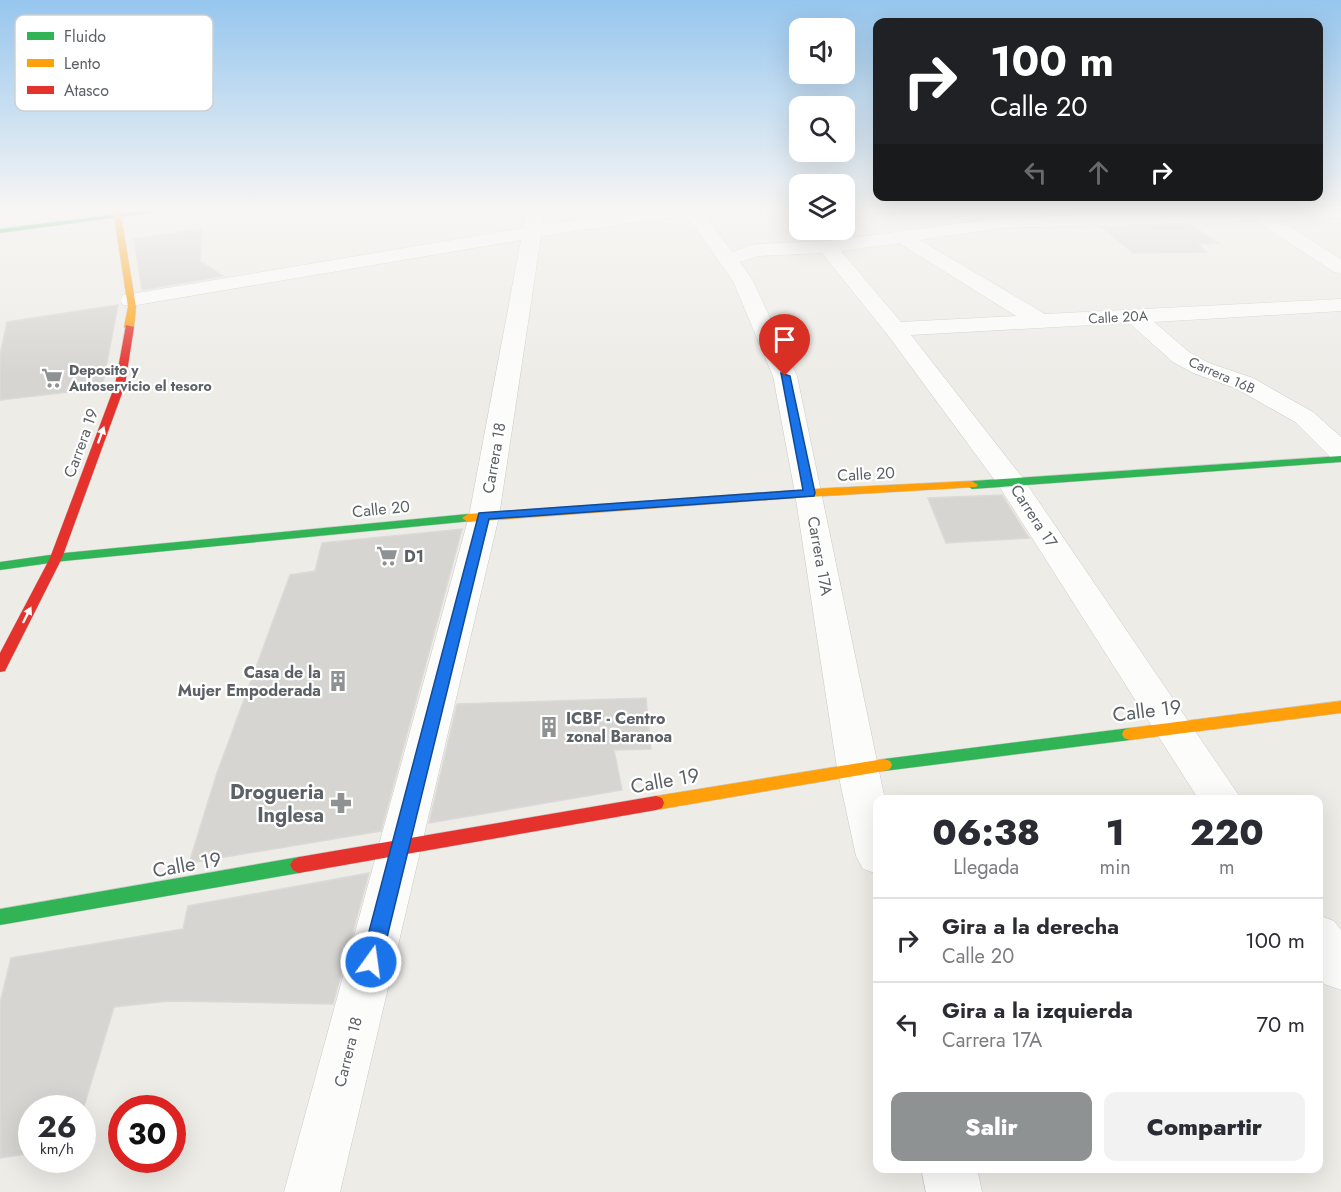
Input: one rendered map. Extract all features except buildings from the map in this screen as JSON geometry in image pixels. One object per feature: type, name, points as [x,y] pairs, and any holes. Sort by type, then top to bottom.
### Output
[{"type":"street","name":"Carrera 19","points":[[0,667],[56,558],[120,385],[131,300],[125,265]]},
{"type":"street","points":[[131,300],[310,265]]},
{"type":"street","name":"Carrera 18","points":[[312,1192],[484,516],[527,265]]},
{"type":"street","name":"Carrera 17A","points":[[731,265],[743,281],[785,376],[809,493],[857,768],[873,835]]},
{"type":"street","name":"Carrera 17","points":[[854,265],[895,329],[1012,483],[1172,728],[1219,795]]},
{"type":"street","points":[[948,265],[1040,321]]},
{"type":"street","name":"Calle 20A","points":[[895,329],[1341,305]]},
{"type":"street","name":"Carrera 16B","points":[[1134,316],[1181,357],[1201,368],[1244,383],[1304,417],[1341,452]]},
{"type":"street","name":"Calle 20","points":[[0,566],[56,558],[484,516],[809,493],[1012,483],[1341,459]]},
{"type":"street","name":"Calle 19","points":[[0,917],[857,768],[1341,708]]},
{"type":"street","points":[[1323,943],[1341,968]]},
{"type":"street","points":[[950,1173],[954,1192]]},
{"type":"traffic: fast","points":[[972,485],[1341,459]]},
{"type":"traffic: fast","points":[[0,566],[64,557],[468,518]]},
{"type":"traffic: fast","points":[[884,765],[1130,734]]},
{"type":"traffic: fast","points":[[0,917],[299,865]]},
{"type":"traffic: slow","points":[[125,265],[132,307],[129,327]]},
{"type":"traffic: slow","points":[[468,518],[809,493],[972,485]]},
{"type":"traffic: slow","points":[[1130,734],[1341,707]]},
{"type":"traffic: slow","points":[[656,803],[884,765]]},
{"type":"traffic: jam","points":[[0,667],[56,558],[120,385],[129,327]]},
{"type":"traffic: jam","points":[[299,865],[656,803]]},
{"type":"place","name":"Deposito y Autoservicio el tesoro","points":[[52,378]]},
{"type":"place","name":"D1","points":[[387,556]]},
{"type":"place","name":"Casa de la Mujer Empoderada","points":[[338,681]]},
{"type":"place","name":"ICBF - Centro zonal Baranoa","points":[[549,727]]},
{"type":"place","name":"Drogueria Inglesa","points":[[341,803]]},
{"type":"route","points":[[371,962],[484,516],[809,493],[785,376]]}]
